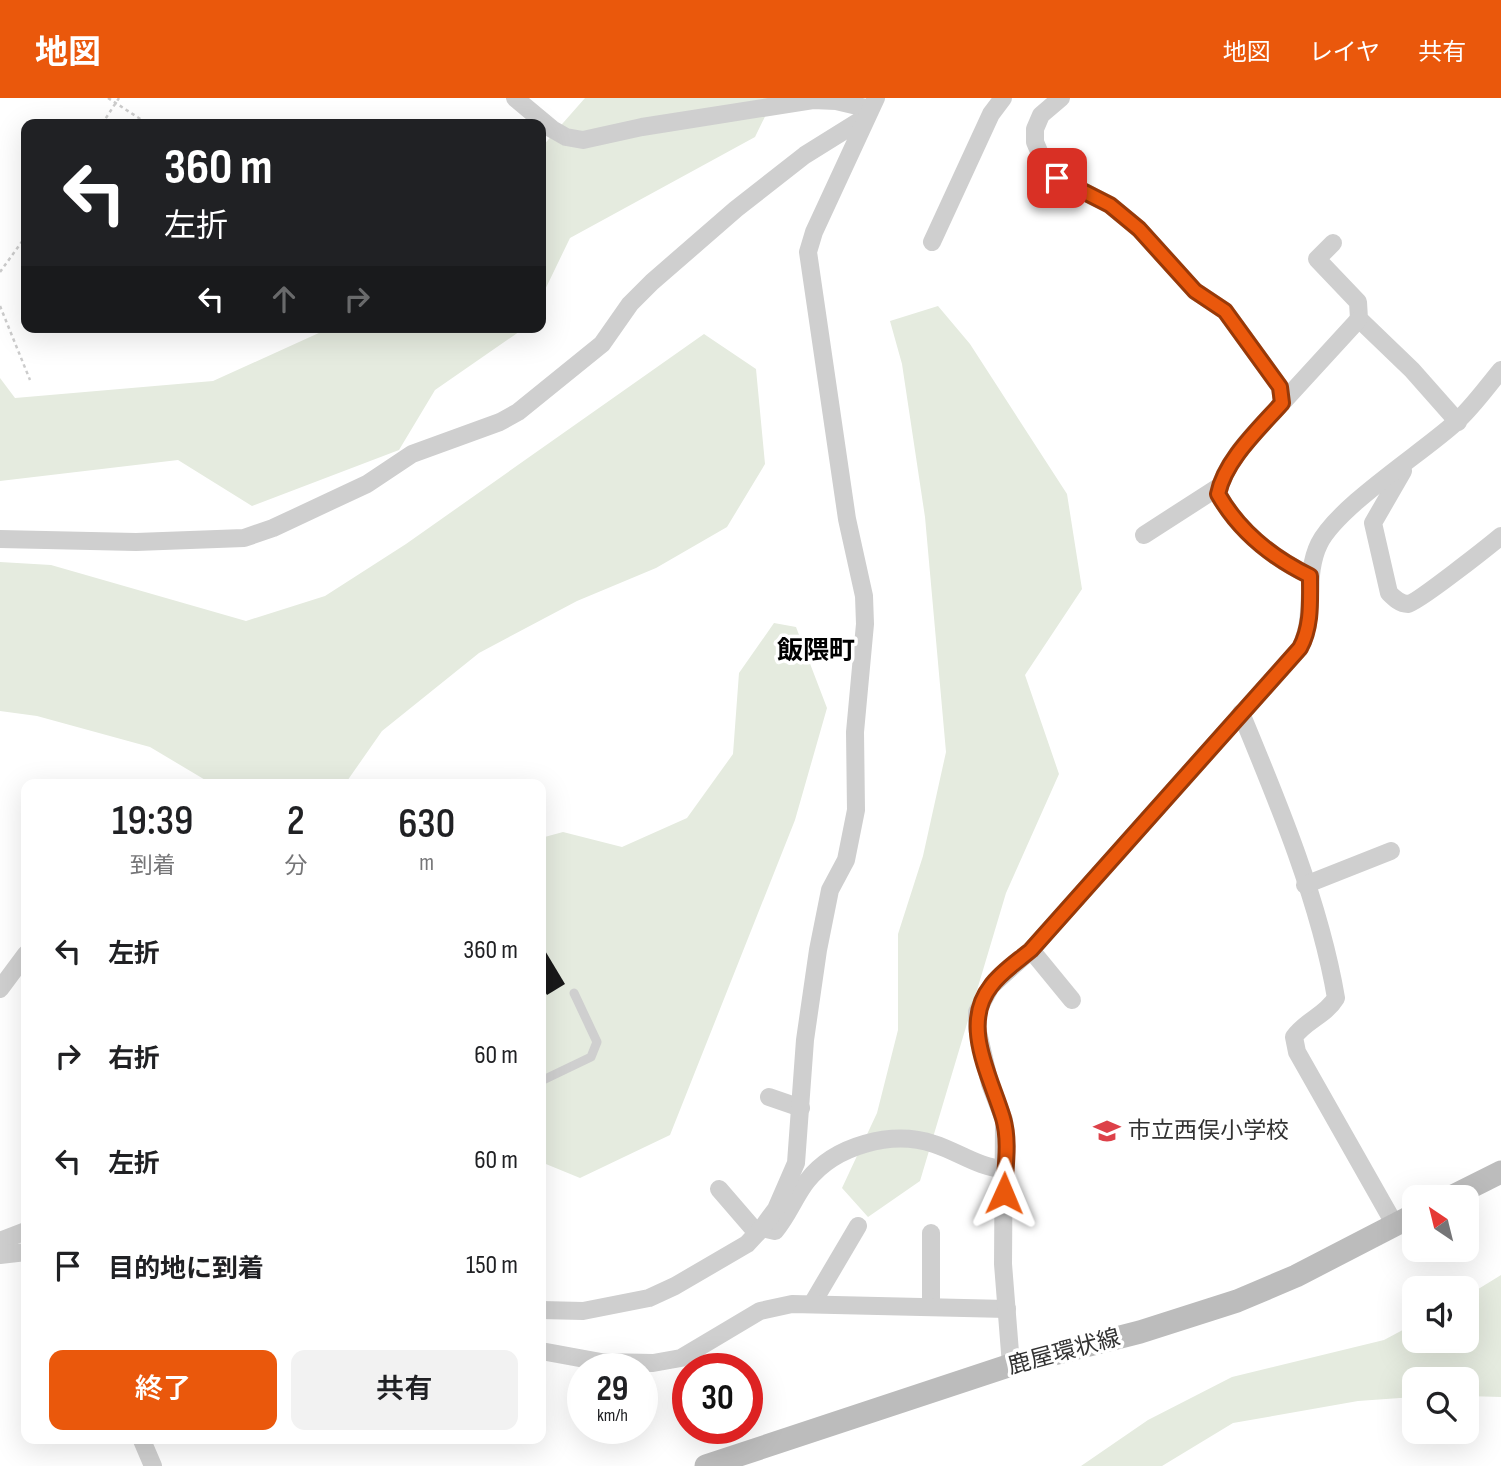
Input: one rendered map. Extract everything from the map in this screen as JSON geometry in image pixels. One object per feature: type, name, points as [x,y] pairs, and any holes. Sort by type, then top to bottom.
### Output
[{"type":"main road","points":[[1475,1185],[1501,1172]]},
{"type":"main road","name":"鹿屋環状線","points":[[706,1466],[733,1463],[1011,1365],[1140,1332],[1237,1301],[1296,1276],[1402,1222]]},
{"type":"street","points":[[515,98],[541,119]]},
{"type":"street","points":[[932,242],[991,114],[1003,98]]},
{"type":"street","points":[[1061,98],[1041,115],[1035,129],[1035,142],[1046,168],[1057,178],[1110,205],[1139,229],[1195,291],[1225,311],[1280,387],[1282,403]]},
{"type":"street","points":[[546,123],[566,137],[583,140],[642,127],[813,100],[836,101],[870,108]]},
{"type":"street","points":[[0,539],[136,542],[244,538],[273,528],[367,484],[412,454],[500,422],[518,412],[602,344],[637,297],[736,209],[870,108]]},
{"type":"street","points":[[546,1310],[583,1311],[649,1298],[747,1244],[776,1209],[796,1163],[805,1040],[818,950],[830,890],[846,860],[856,810],[855,732],[865,624],[864,597],[847,519],[808,252],[814,232],[870,108]]},
{"type":"street","points":[[1332,243],[1317,259],[1358,302],[1359,319],[1412,370],[1458,422]]},
{"type":"street","points":[[1310,576],[1261,547],[1225,506],[1218,494],[1220,486],[1249,440],[1359,319]]},
{"type":"street","points":[[1011,1365],[1003,1264],[1004,1120],[990,1084],[977,1028],[977,1012],[990,986],[1031,950],[1300,648],[1307,635],[1310,576],[1319,543],[1343,514],[1458,422],[1501,370]]},
{"type":"street","points":[[1408,462],[1373,523],[1390,593],[1396,600],[1407,604],[1421,599],[1441,579],[1501,536]]},
{"type":"street","points":[[1144,535],[1220,486]]},
{"type":"street","points":[[1241,713],[1279,803],[1330,963],[1336,998],[1328,1012],[1302,1026],[1294,1037],[1297,1052],[1402,1215]]},
{"type":"street","points":[[1305,885],[1391,851]]},
{"type":"street","points":[[1031,950],[1073,1000]]},
{"type":"street","points":[[0,989],[21,961]]},
{"type":"street","points":[[769,1097],[801,1108]]},
{"type":"street","points":[[719,1189],[760,1231],[775,1231],[807,1181],[819,1168],[858,1146],[893,1138],[915,1138],[989,1168],[1005,1169]]},
{"type":"street","points":[[812,1304],[858,1226]]},
{"type":"street","points":[[0,1241],[21,1233]]},
{"type":"street","points":[[930,1233],[931,1307]]},
{"type":"street","points":[[0,1255],[21,1253]]},
{"type":"street","points":[[546,1352],[601,1362],[653,1363],[681,1358],[760,1311],[792,1304],[1007,1309]]},
{"type":"street","points":[[144,1444],[153,1466]]},
{"type":"lane","points":[[546,1079],[591,1057],[597,1042],[574,993]]},
{"type":"path","points":[[108,98],[140,119]]},
{"type":"path","points":[[105,119],[119,98]]},
{"type":"path","points":[[0,272],[21,243]]},
{"type":"path","points":[[0,306],[30,380]]},
{"type":"shaded area","points":[[585,98],[774,98],[755,137],[570,238],[546,288],[546,142]]},
{"type":"shaded area","points":[[938,306],[970,344],[1067,494],[1082,589],[1025,675],[1059,774],[1006,893],[920,1181],[868,1217],[842,1188],[877,1113],[898,1030],[898,934],[923,856],[946,752],[925,517],[902,364],[890,321]]},
{"type":"shaded area","points":[[319,333],[517,333],[435,390],[399,450],[252,506],[178,460],[0,481],[0,378],[15,398],[213,381]]},
{"type":"shaded area","points":[[704,334],[756,369],[765,464],[727,527],[656,568],[577,601],[479,653],[382,731],[348,779],[204,779],[150,747],[37,716],[0,711],[0,562],[51,565],[246,621],[325,596],[406,544]]},
{"type":"shaded area","points":[[774,623],[796,627],[827,708],[795,820],[670,1135],[580,1178],[546,1164],[546,837],[563,832],[622,847],[687,818],[733,754],[739,673]]},
{"type":"shaded area","points":[[1501,1275],[1501,1397],[1479,1396],[1479,1367],[1402,1367],[1402,1398],[1358,1401],[1233,1423],[1162,1466],[1081,1466],[1148,1420],[1232,1377],[1384,1340],[1402,1330],[1402,1353],[1479,1353],[1479,1289]]},
{"type":"building","points":[[546,952],[565,984],[546,993]]},
{"type":"place","name":"市立西俣小学校","points":[[1107,1131]]},
{"type":"district","name":"飯隈町","points":[[816,651]]},
{"type":"route","points":[[1004,1193],[1004,1120],[990,1084],[977,1028],[977,1012],[990,986],[1031,950],[1300,648],[1307,635],[1310,612],[1310,576],[1261,547],[1225,506],[1218,494],[1221,480],[1249,440],[1282,403],[1280,387],[1225,311],[1195,291],[1139,229],[1110,205],[1057,178]]}]
